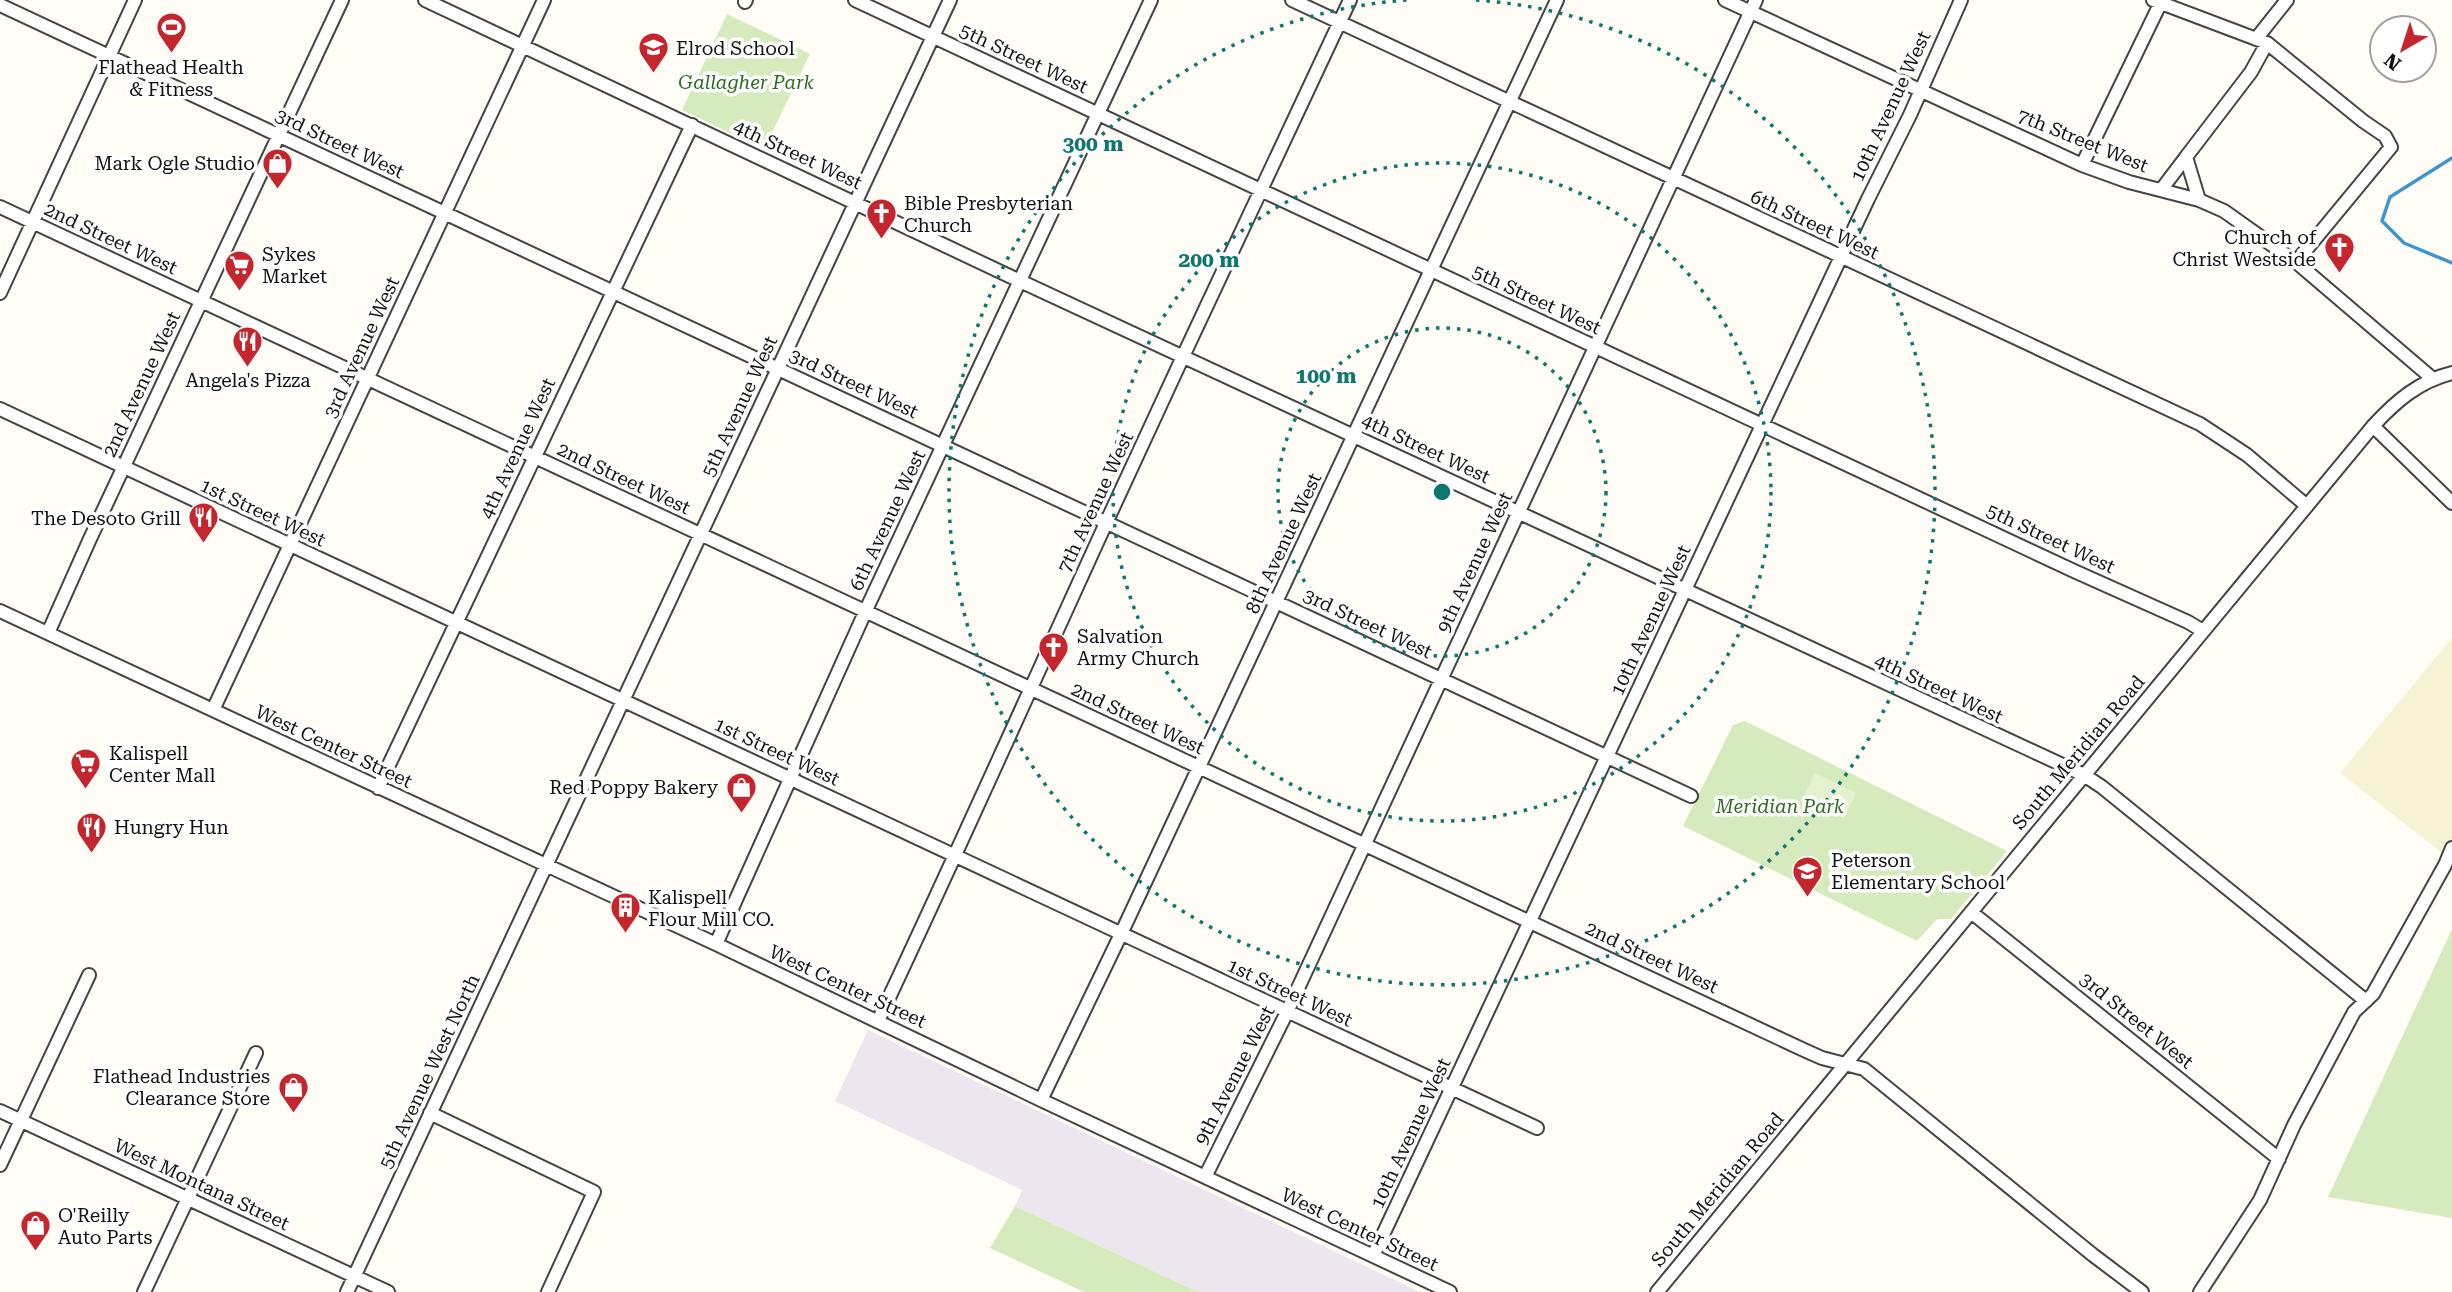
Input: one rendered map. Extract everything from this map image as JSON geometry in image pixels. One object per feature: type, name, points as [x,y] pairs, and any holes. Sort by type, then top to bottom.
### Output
[{"type":"street","points":[[0,293],[135,0]]},
{"type":"street","name":"2nd Avenue West","points":[[48,633],[342,0]]},
{"type":"street","name":"4th Street West","points":[[425,0],[1020,281],[2084,775],[2366,1001]]},
{"type":"street","name":"3rd Avenue West","points":[[213,710],[544,0]]},
{"type":"street","name":"5th Street West","points":[[855,0],[2203,631]]},
{"type":"street","name":"5th Avenue West","points":[[546,866],[950,0]]},
{"type":"street","name":"6th Avenue West","points":[[716,944],[866,610],[1151,0]]},
{"type":"street","name":"6th Street West","points":[[1292,0],[2200,424],[2248,455],[2307,506]]},
{"type":"street","name":"7th Avenue West","points":[[878,1021],[956,856],[1106,522],[1350,0]]},
{"type":"street","name":"8th Avenue West","points":[[1041,1100],[1557,0]]},
{"type":"street","name":"7th Street West","points":[[1725,0],[1754,6],[1920,91],[2082,165],[2129,182],[2199,200],[2224,211],[2296,262],[2433,379]]},
{"type":"street","name":"10th Avenue West","points":[[1373,1256],[1961,0]]},
{"type":"street","points":[[2161,190],[2251,72],[2261,41],[2287,0]]},
{"type":"street","points":[[2082,165],[2158,1],[2261,41],[2385,136],[2391,146],[2296,262]]},
{"type":"street","name":"3rd Street West","points":[[0,5],[1691,796]]},
{"type":"street","name":"9th Avenue West","points":[[1205,1177],[1287,1012],[1754,6]]},
{"type":"street","name":"4th Avenue West","points":[[378,788],[692,125]]},
{"type":"street","points":[[2186,157],[2199,200]]},
{"type":"street","name":"2nd Street West","points":[[0,207],[1804,1050],[1822,1058],[1864,1069],[2142,1292]]},
{"type":"street","name":"South Meridian Road","points":[[1657,1292],[2373,426],[2406,394],[2433,379],[2452,373]]},
{"type":"street","name":"1st Street West","points":[[0,409],[1537,1128]]},
{"type":"street","points":[[2373,426],[2452,503]]},
{"type":"street","name":"West Center Street","points":[[0,611],[716,944],[1450,1292]]},
{"type":"street","points":[[2200,1292],[2260,1200],[2294,1125],[2354,1012],[2373,994],[2452,848]]},
{"type":"street","name":"5th Avenue West North","points":[[346,1292],[546,866]]},
{"type":"street","name":"3rd Street West","points":[[1971,912],[2279,1158]]},
{"type":"street","points":[[0,1165],[89,975]]},
{"type":"street","points":[[144,1292],[256,1053]]},
{"type":"street","name":"West Montana Street","points":[[0,1111],[388,1292]]},
{"type":"street","points":[[430,1113],[594,1192],[548,1292]]},
{"type":"shaded area","points":[[2452,638],[2452,838],[2446,856],[2340,773]]},
{"type":"shaded area","points":[[868,1030],[1420,1292],[1198,1292],[1015,1206],[1022,1190],[835,1101]]},
{"type":"green space","name":"Gallagher Park","points":[[727,14],[810,54],[764,149],[682,110]]},
{"type":"green space","name":"Meridian Park","points":[[1745,721],[2007,851],[1951,919],[1937,919],[1917,941],[1683,826],[1733,725]]},
{"type":"green space","points":[[1815,773],[1856,793],[1844,818],[1803,798]]},
{"type":"green space","points":[[2452,929],[2452,1218],[2328,1197]]},
{"type":"green space","points":[[1015,1206],[1198,1292],[1084,1292],[990,1248]]},
{"type":"waterway","points":[[2452,158],[2390,197],[2382,221],[2404,243],[2452,263]]},
{"type":"place","name":"Flathead Health & Fitness","points":[[171,55]]},
{"type":"place","name":"Elrod School","points":[[653,75]]},
{"type":"place","name":"Mark Ogle Studio","points":[[278,190]]},
{"type":"place","name":"Bible Presbyterian Church","points":[[881,241]]},
{"type":"place","name":"Church of Christ Westside","points":[[2339,275]]},
{"type":"place","name":"Sykes Market","points":[[239,292]]},
{"type":"place","name":"Angela's Pizza","points":[[248,368]]},
{"type":"place","name":"The Desoto Grill","points":[[204,545]]},
{"type":"place","name":"Salvation Army Church","points":[[1054,674]]},
{"type":"place","name":"Kalispell Center Mall","points":[[86,791]]},
{"type":"place","name":"Red Poppy Bakery","points":[[741,814]]},
{"type":"place","name":"Hungry Hun","points":[[91,854]]},
{"type":"place","name":"Peterson Elementary School","points":[[1808,898]]},
{"type":"place","name":"Kalispell Flour Mill CO.","points":[[625,935]]},
{"type":"place","name":"Flathead Industries Clearance Store","points":[[293,1114]]},
{"type":"place","name":"O'Reilly Auto Parts","points":[[35,1253]]}]
